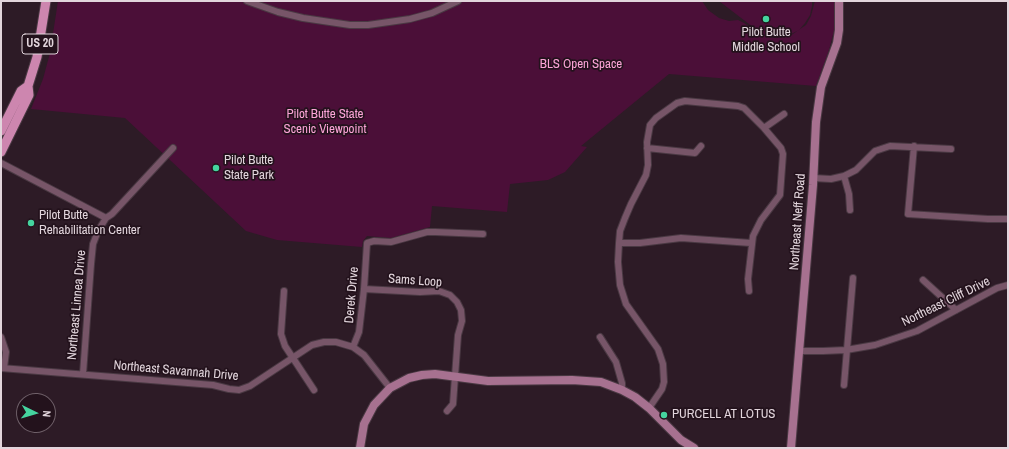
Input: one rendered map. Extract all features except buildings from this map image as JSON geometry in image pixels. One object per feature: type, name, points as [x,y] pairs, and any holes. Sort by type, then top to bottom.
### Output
[{"type":"main road","name":"US 20","points":[[1,152],[29,95],[28,86],[37,57],[46,1]]},
{"type":"main road","name":"Northeast Neff Road","points":[[791,448],[813,178],[816,122],[821,87],[837,43],[840,20],[839,1]]},
{"type":"main road","name":"US 20","points":[[1,132],[21,91],[28,86]]},
{"type":"main road","points":[[364,448],[370,415],[374,405],[390,388],[409,378],[435,374],[488,380],[590,380],[609,385],[635,397],[676,436],[694,448]]},
{"type":"main road","points":[[360,448],[364,424],[370,415]]},
{"type":"street","points":[[247,1],[278,12],[304,18],[350,25],[368,25],[410,19],[432,14],[458,1]]},
{"type":"street","points":[[648,408],[662,389],[664,382],[663,364],[658,349],[626,304],[620,285],[618,262],[620,231],[631,204],[646,175],[648,165],[648,130],[650,125],[656,118],[677,103],[685,101],[738,106],[744,108],[781,148],[783,154],[780,195],[758,224],[751,243],[748,279],[749,291]]},
{"type":"street","points":[[764,128],[784,114]]},
{"type":"street","points":[[647,148],[695,152],[701,146]]},
{"type":"street","points":[[813,178],[844,176],[856,170],[875,151],[890,146],[951,149]]},
{"type":"street","points":[[914,146],[908,214],[1008,219]]},
{"type":"street","name":"Northeast Linnea Drive","points":[[83,374],[93,244],[98,231],[106,218],[112,214],[173,148]]},
{"type":"street","points":[[1,163],[106,218]]},
{"type":"street","points":[[844,176],[849,194],[850,210]]},
{"type":"street","name":"Derek Drive","points":[[353,347],[360,332],[367,243],[374,241],[391,242],[427,232],[483,234]]},
{"type":"street","points":[[619,243],[640,243],[681,238],[751,243]]},
{"type":"street","points":[[844,385],[853,278]]},
{"type":"street","points":[[923,280],[956,310]]},
{"type":"street","name":"Northeast Cliff Drive","points":[[799,351],[846,350],[876,345],[917,331],[997,288],[1008,285]]},
{"type":"street","name":"Sams Loop","points":[[364,289],[420,292],[439,291],[450,295],[457,302],[460,308],[462,320],[458,335],[453,404],[447,411]]},
{"type":"street","points":[[284,291],[281,334],[285,346],[314,390]]},
{"type":"street","points":[[600,337],[616,362],[622,383],[622,390]]},
{"type":"street","points":[[1,338],[6,352],[3,368]]},
{"type":"street","name":"Northeast Savannah Drive","points":[[3,368],[213,385],[228,389],[240,390],[250,386],[312,346],[324,342],[336,342],[353,347],[364,355],[390,388]]},
{"type":"green space","name":"Pilot Butte State Scenic Viewpoint","points":[[58,1],[702,1],[708,10],[719,18],[729,21],[738,20],[762,35],[773,38],[790,36],[806,25],[811,16],[815,1],[834,1],[835,27],[829,50],[816,86],[669,74],[581,146],[587,147],[565,172],[548,180],[510,184],[507,212],[432,206],[430,227],[391,238],[367,236],[363,241],[362,247],[277,240],[246,231],[125,118],[31,109],[43,79],[50,53]]},
{"type":"green space","name":"Pilot Butte Middle School","points":[[719,1],[812,1],[812,6],[810,15],[799,30],[787,36],[773,37],[762,34]]},
{"type":"place","name":"Pilot Butte Middle School","points":[[766,19]]},
{"type":"place","name":"Pilot Butte State Park","points":[[216,168]]},
{"type":"place","name":"Pilot Butte Rehabilitation Center","points":[[31,223]]},
{"type":"place","name":"PURCELL AT LOTUS","points":[[664,415]]},
{"type":"park label","name":"BLS Open Space","points":[[581,65]]}]
